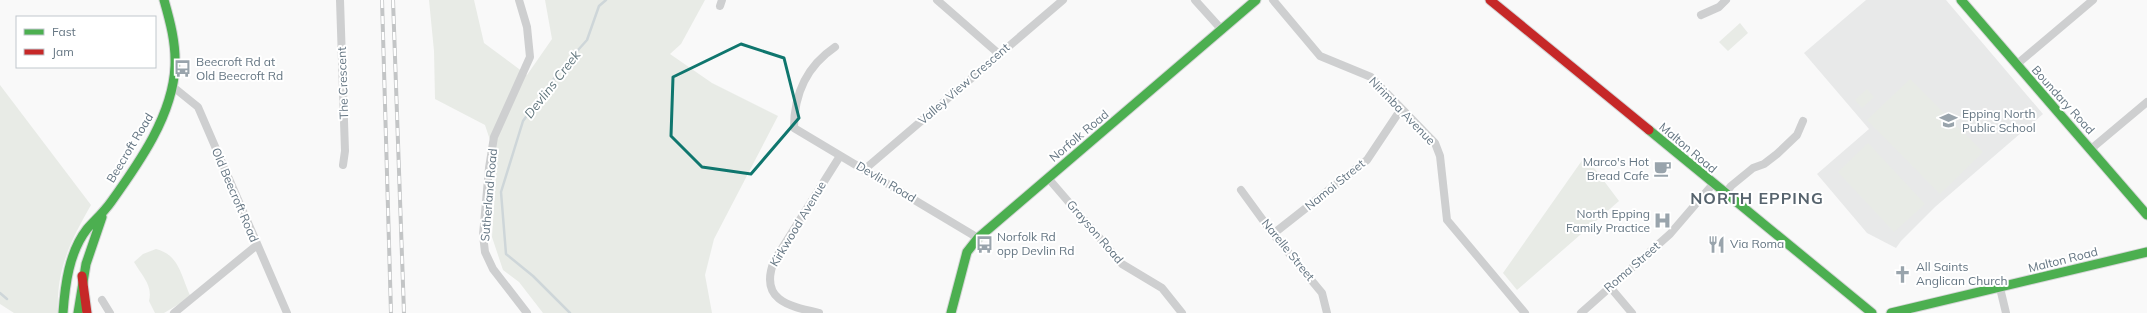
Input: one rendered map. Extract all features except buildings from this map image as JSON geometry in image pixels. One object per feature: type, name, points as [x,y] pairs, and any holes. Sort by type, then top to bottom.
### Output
[{"type":"main road","name":"Beecroft Road","points":[[63,313],[66,283],[74,256],[86,231],[104,212],[156,132],[165,113],[172,86],[175,50],[164,0]]},
{"type":"main road","name":"Norfolk Road","points":[[951,313],[967,252],[978,238],[1256,0]]},
{"type":"main road","name":"Malton Road","points":[[1490,0],[1872,313]]},
{"type":"main road","name":"Boundary Road","points":[[1961,0],[2016,65],[2091,149],[2147,216]]},
{"type":"main road","name":"Beecroft Road","points":[[78,313],[82,276],[104,212]]},
{"type":"main road","name":"Malton Road","points":[[1891,313],[2147,252]]},
{"type":"main road","points":[[82,276],[87,313]]},
{"type":"street","name":"The Crescent","points":[[340,0],[345,151],[343,165]]},
{"type":"street","name":"Sutherland Road","points":[[519,0],[527,27],[530,57],[494,137],[489,168],[483,235],[485,252],[493,269],[527,313]]},
{"type":"street","points":[[937,0],[999,54]]},
{"type":"street","name":"Valley View Crescent","points":[[865,169],[1063,0]]},
{"type":"street","points":[[1195,0],[1222,30]]},
{"type":"street","name":"Nirimba Avenue","points":[[1273,0],[1320,56],[1371,77],[1435,143],[1438,150],[1445,213],[1451,227],[1525,313]]},
{"type":"street","points":[[1701,15],[1719,7],[1726,0]]},
{"type":"street","points":[[2016,65],[2093,0]]},
{"type":"street","name":"Devlin Road","points":[[836,47],[824,55],[800,88],[794,108],[794,128],[840,156],[865,169],[978,238]]},
{"type":"street","name":"Old Beecroft Road","points":[[172,86],[198,107],[286,313]]},
{"type":"street","points":[[2091,149],[2147,102]]},
{"type":"street","name":"Namoi Street","points":[[1273,234],[1367,160],[1401,109]]},
{"type":"street","points":[[1725,194],[1731,186],[1753,168],[1764,164],[1777,154],[1797,135],[1803,121]]},
{"type":"street","name":"Kirkwood Avenue","points":[[819,313],[782,302],[773,294],[770,273],[774,261],[840,156]]},
{"type":"street","name":"Grayson Road","points":[[1048,178],[1122,264],[1162,288],[1182,313]]},
{"type":"street","name":"Roma Street","points":[[1581,313],[1670,234],[1713,184]]},
{"type":"street","name":"Narelle Street","points":[[1242,190],[1273,234],[1322,293],[1327,313]]},
{"type":"street","points":[[174,313],[257,245]]},
{"type":"street","points":[[1610,286],[1632,313]]},
{"type":"street","points":[[2000,288],[2006,313]]},
{"type":"street","points":[[102,300],[110,313]]},
{"type":"highlighted area","points":[[741,44],[784,58],[799,118],[751,174],[702,167],[671,136],[673,77]]},
{"type":"shaded area","points":[[429,0],[474,0],[484,43],[527,75],[552,39],[545,0],[705,0],[681,44],[670,54],[712,83],[778,116],[714,239],[705,275],[712,313],[543,313],[519,282],[503,270],[492,237],[497,161],[485,125],[435,99],[434,51]]},
{"type":"shaded area","name":"Epping North Public School","points":[[1866,0],[1946,0],[2043,114],[1935,207],[1901,241],[1896,248],[1867,233],[1817,174],[1869,129],[1804,53]]},
{"type":"shaded area","points":[[1740,23],[1748,33],[1728,51],[1719,42]]},
{"type":"shaded area","points":[[1910,79],[1983,152],[1940,194],[1867,120]]},
{"type":"shaded area","points":[[0,85],[91,205],[71,244],[62,270],[59,283],[58,313],[14,313],[0,304]]},
{"type":"shaded area","points":[[1867,89],[1874,97],[1862,108],[1855,100]]},
{"type":"shaded area","points":[[1868,143],[1925,204],[1894,232],[1838,172]]},
{"type":"shaded area","points":[[1583,159],[1595,169],[1619,201],[1517,290],[1503,273]]},
{"type":"shaded area","points":[[156,249],[170,256],[175,262],[191,297],[164,313],[155,313],[149,301],[150,295],[148,285],[134,262],[143,254]]},
{"type":"waterway","name":"Devlins Creek","points":[[570,313],[533,276],[506,254],[501,192],[523,121],[561,69],[587,40],[599,6],[606,0]]},
{"type":"waterway","name":"Devlins Creek","points":[[0,293],[7,299]]},
{"type":"railway","points":[[382,0],[391,313]]},
{"type":"railway","points":[[393,0],[404,313]]},
{"type":"traffic: fast","points":[[63,313],[69,269],[76,248],[87,229],[108,206],[133,171],[153,138],[168,102],[173,84],[175,49],[164,0]]},
{"type":"traffic: fast","points":[[951,313],[967,252],[978,238],[1256,0]]},
{"type":"traffic: fast","points":[[1961,0],[2147,215]]},
{"type":"traffic: fast","points":[[1649,130],[1872,313]]},
{"type":"traffic: fast","points":[[78,313],[86,264],[102,217]]},
{"type":"traffic: fast","points":[[1891,313],[2147,252]]},
{"type":"traffic: jam","points":[[1490,0],[1649,130]]},
{"type":"traffic: jam","points":[[82,276],[87,313]]},
{"type":"place","name":"Beecroft Rd at Old Beecroft Rd","points":[[183,69]]},
{"type":"place","name":"Epping North Public School","points":[[1949,121]]},
{"type":"place","name":"Marco's Hot Bread Cafe","points":[[1662,169]]},
{"type":"place","name":"North Epping Family Practice","points":[[1663,221]]},
{"type":"place","name":"Norfolk Rd opp Devlin Rd","points":[[984,244]]},
{"type":"place","name":"Via Roma","points":[[1717,244]]},
{"type":"place","name":"All Saints Anglican Church","points":[[1903,274]]},
{"type":"district","name":"NORTH EPPING","points":[[1757,198]]}]
